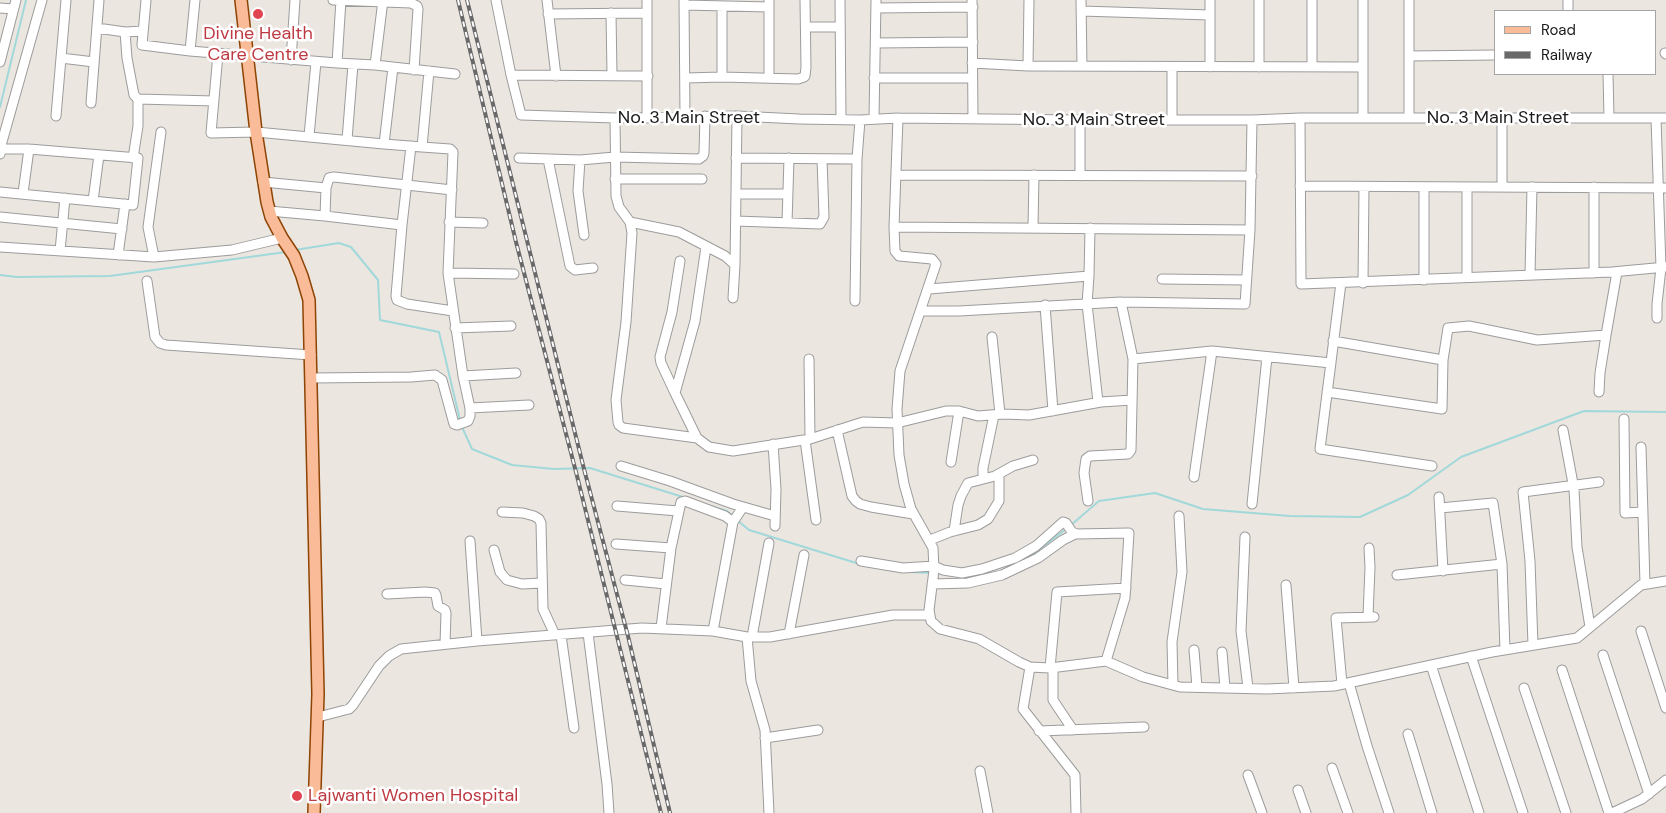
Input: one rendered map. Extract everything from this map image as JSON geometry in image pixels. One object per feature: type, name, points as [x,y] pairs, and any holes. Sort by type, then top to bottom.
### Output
[{"type":"main road","points":[[240,0],[256,132],[269,211],[302,276],[309,300],[318,717],[314,813]]},
{"type":"street","points":[[0,62],[16,0]]},
{"type":"street","points":[[0,192],[133,204],[138,158],[29,149],[0,150],[42,0]]},
{"type":"street","points":[[56,116],[66,0]]},
{"type":"street","points":[[91,103],[99,0]]},
{"type":"street","points":[[146,0],[142,45],[218,54],[375,65],[455,74]]},
{"type":"street","points":[[190,51],[195,0]]},
{"type":"street","points":[[291,60],[295,0]]},
{"type":"street","points":[[334,0],[411,3],[417,6],[414,70]]},
{"type":"street","points":[[337,63],[341,0]]},
{"type":"street","points":[[496,0],[511,75],[648,76]]},
{"type":"street","points":[[547,0],[556,76]]},
{"type":"street","points":[[647,0],[647,118]]},
{"type":"street","points":[[686,78],[798,79],[805,76],[805,0]]},
{"type":"street","points":[[840,0],[841,119]]},
{"type":"street","points":[[1028,66],[1029,0]]},
{"type":"street","points":[[1081,0],[1082,66]]},
{"type":"street","points":[[1210,0],[1210,67]]},
{"type":"street","points":[[1259,0],[1259,67]]},
{"type":"street","points":[[1312,0],[1312,67]]},
{"type":"street","points":[[1363,0],[1363,118]]},
{"type":"street","points":[[1409,0],[1409,118]]},
{"type":"street","points":[[375,65],[382,1]]},
{"type":"street","points":[[686,117],[684,3],[722,7],[737,3],[769,3],[769,78]]},
{"type":"street","points":[[874,119],[876,4],[972,4],[973,119]]},
{"type":"street","points":[[722,7],[722,77]]},
{"type":"street","points":[[0,8],[13,9]]},
{"type":"street","points":[[1082,12],[1210,15]]},
{"type":"street","points":[[611,13],[612,75]]},
{"type":"street","points":[[548,14],[647,13]]},
{"type":"street","points":[[806,27],[840,27]]},
{"type":"street","points":[[97,28],[125,32],[143,31]]},
{"type":"street","points":[[125,32],[127,58],[134,95],[138,99],[138,126],[133,158]]},
{"type":"street","points":[[876,43],[973,42]]},
{"type":"street","points":[[218,54],[211,133],[256,132],[309,136],[452,150],[454,155],[449,222],[448,273],[455,328],[470,408],[469,420],[461,424],[454,424],[442,380],[435,375],[311,378]]},
{"type":"street","points":[[1409,56],[1494,56]]},
{"type":"street","points":[[61,58],[94,62]]},
{"type":"street","points":[[309,136],[316,62]]},
{"type":"street","points":[[972,63],[1028,66],[1363,67]]},
{"type":"street","points":[[347,140],[353,64]]},
{"type":"street","points":[[1172,66],[1172,120]]},
{"type":"street","points":[[384,144],[393,67]]},
{"type":"street","points":[[422,147],[429,71]]},
{"type":"street","name":"No. 3 Main Street","points":[[511,75],[521,115],[615,118],[737,116],[860,120],[898,118],[1080,120],[1666,118]]},
{"type":"street","points":[[1608,75],[1609,118]]},
{"type":"street","points":[[874,78],[972,78]]},
{"type":"street","points":[[138,99],[214,101]]},
{"type":"street","points":[[519,158],[580,160],[615,157],[696,160],[701,158],[704,153],[705,116]]},
{"type":"street","points":[[733,298],[737,116]]},
{"type":"street","points":[[615,118],[617,201],[630,222],[632,233],[626,322],[616,400],[619,426],[628,430],[697,438]]},
{"type":"street","points":[[898,118],[894,227],[896,254],[903,257],[932,259],[936,266],[902,364],[897,400],[900,467],[913,514],[930,540],[934,554],[930,615],[932,621],[940,629],[980,639],[1030,667],[1051,668],[1106,661],[1143,677],[1173,685],[1225,688],[1334,686],[1471,656],[1577,638],[1641,585],[1666,581]]},
{"type":"street","points":[[1300,118],[1301,284],[1617,272],[1663,267]]},
{"type":"street","points":[[1502,118],[1502,187]]},
{"type":"street","points":[[1656,118],[1662,188],[1663,267],[1657,304],[1657,318]]},
{"type":"street","points":[[855,301],[857,159],[860,120]]},
{"type":"street","points":[[1080,120],[1080,176]]},
{"type":"street","points":[[921,311],[959,311],[1121,302],[1245,304],[1250,230],[1252,120]]},
{"type":"street","points":[[154,257],[148,227],[161,132]]},
{"type":"street","points":[[411,146],[402,225],[397,300],[407,304],[453,311]]},
{"type":"street","points":[[23,193],[29,149]]},
{"type":"street","points":[[93,201],[99,155]]},
{"type":"street","points":[[736,158],[857,159]]},
{"type":"street","points":[[787,223],[789,158]]},
{"type":"street","points":[[548,159],[570,266],[575,270],[592,268]]},
{"type":"street","points":[[736,221],[817,224],[822,222],[824,217],[822,159]]},
{"type":"street","points":[[580,160],[578,191],[584,235]]},
{"type":"street","points":[[896,175],[1252,176]]},
{"type":"street","points":[[1033,227],[1034,175]]},
{"type":"street","points":[[324,216],[326,188],[329,178],[406,184],[452,190]]},
{"type":"street","points":[[615,180],[702,179]]},
{"type":"street","points":[[263,182],[326,188]]},
{"type":"street","points":[[1300,186],[1662,188]]},
{"type":"street","points":[[1363,283],[1364,186]]},
{"type":"street","points":[[1424,187],[1424,280]]},
{"type":"street","points":[[1467,187],[1467,277]]},
{"type":"street","points":[[1530,275],[1532,187]]},
{"type":"street","points":[[1594,187],[1594,273]]},
{"type":"street","points":[[736,194],[787,194]]},
{"type":"street","points":[[60,251],[65,198]]},
{"type":"street","points":[[118,254],[125,204]]},
{"type":"street","points":[[269,211],[402,225]]},
{"type":"street","points":[[0,217],[122,229]]},
{"type":"street","points":[[449,222],[483,222]]},
{"type":"street","points":[[630,222],[679,232],[725,256],[735,264]]},
{"type":"street","points":[[894,227],[1250,230]]},
{"type":"street","points":[[1090,228],[1090,276],[1087,304],[1098,402]]},
{"type":"street","points":[[675,393],[695,321],[706,246]]},
{"type":"street","points":[[0,247],[154,257],[288,247]]},
{"type":"street","points":[[680,261],[672,312],[660,357],[661,363],[697,438],[709,447],[733,451],[807,439],[863,422],[897,423],[946,412],[959,411],[978,416],[1029,415],[1098,402],[1132,400]]},
{"type":"street","points":[[1599,392],[1600,373],[1617,272]]},
{"type":"street","points":[[448,273],[514,274]]},
{"type":"street","points":[[929,290],[1090,276]]},
{"type":"street","points":[[1162,279],[1246,280]]},
{"type":"street","points":[[147,282],[155,337],[160,343],[176,346],[311,355]]},
{"type":"street","points":[[1341,283],[1320,448],[1432,466]]},
{"type":"street","points":[[1088,501],[1084,474],[1086,459],[1090,456],[1124,455],[1130,453],[1133,359],[1121,302]]},
{"type":"street","points":[[1045,305],[1053,411]]},
{"type":"street","points":[[455,328],[512,326]]},
{"type":"street","points":[[1327,392],[1442,408],[1443,360],[1448,328],[1469,326],[1538,340],[1606,334]]},
{"type":"street","points":[[983,479],[983,468],[997,415],[992,337]]},
{"type":"street","points":[[1333,341],[1443,360]]},
{"type":"street","points":[[1133,359],[1212,351],[1330,363]]},
{"type":"street","points":[[1194,477],[1212,351]]},
{"type":"street","points":[[1252,504],[1267,357]]},
{"type":"street","points":[[809,359],[807,439],[816,520]]},
{"type":"street","points":[[463,376],[516,373]]},
{"type":"street","points":[[470,408],[529,405]]},
{"type":"street","points":[[951,462],[959,411]]},
{"type":"street","points":[[1624,419],[1625,513],[1643,512]]},
{"type":"street","points":[[837,430],[852,496],[856,501],[866,505],[913,514]]},
{"type":"street","points":[[1563,430],[1574,486],[1577,548],[1590,627]]},
{"type":"street","points":[[772,444],[776,489],[775,526]]},
{"type":"street","points":[[1641,447],[1645,584]]},
{"type":"street","points":[[954,531],[958,505],[966,486],[971,481],[999,474],[1013,466],[1033,460]]},
{"type":"street","points":[[621,466],[670,481],[738,515]]},
{"type":"street","points":[[930,540],[978,525],[988,519],[999,501],[999,474]]},
{"type":"street","points":[[1533,645],[1530,561],[1523,492],[1599,482]]},
{"type":"street","points":[[1439,496],[1443,570]]},
{"type":"street","points":[[661,628],[671,548],[680,502],[683,500],[725,516],[775,516]]},
{"type":"street","points":[[1440,508],[1493,503],[1502,564],[1504,650]]},
{"type":"street","points":[[617,506],[678,511]]},
{"type":"street","points":[[502,512],[523,513],[539,519],[541,523],[543,541],[541,554],[543,609],[558,635],[574,728]]},
{"type":"street","points":[[713,631],[738,515]]},
{"type":"street","points":[[1173,685],[1172,642],[1182,572],[1179,516]]},
{"type":"street","points":[[862,561],[903,568],[934,568],[962,573],[1003,563],[1030,550],[1061,522],[1066,523],[1074,533]]},
{"type":"street","points":[[932,583],[968,583],[1002,575],[1038,558],[1074,533],[1129,533],[1125,598],[1106,661]]},
{"type":"street","points":[[1245,537],[1241,631],[1248,688]]},
{"type":"street","points":[[470,541],[477,641]]},
{"type":"street","points":[[768,813],[764,724],[751,681],[749,637],[769,543]]},
{"type":"street","points":[[616,544],[671,548]]},
{"type":"street","points":[[1369,548],[1371,617],[1336,618],[1346,684],[1389,813]]},
{"type":"street","points":[[494,550],[500,572],[507,580],[522,584],[542,584]]},
{"type":"street","points":[[789,634],[804,555]]},
{"type":"street","points":[[1397,575],[1502,564]]},
{"type":"street","points":[[625,580],[666,584]]},
{"type":"street","points":[[1286,585],[1294,688]]},
{"type":"street","points":[[1073,730],[1053,700],[1051,668],[1057,592],[1126,588]]},
{"type":"street","points":[[387,594],[432,592],[436,595],[438,606],[446,612],[445,644]]},
{"type":"street","points":[[318,717],[349,709],[378,666],[394,652],[402,649],[642,628],[713,631],[749,637],[770,637],[894,615],[930,615]]},
{"type":"street","points":[[1641,631],[1666,708]]},
{"type":"street","points":[[588,633],[608,784],[609,813]]},
{"type":"street","points":[[1194,650],[1197,687]]},
{"type":"street","points":[[1222,652],[1225,688]]},
{"type":"street","points":[[1603,655],[1649,794]]},
{"type":"street","points":[[1471,656],[1523,813]]},
{"type":"street","points":[[1431,665],[1479,813]]},
{"type":"street","points":[[1030,667],[1023,709],[1075,775],[1076,813]]},
{"type":"street","points":[[1562,670],[1610,813],[1642,799],[1666,780]]},
{"type":"street","points":[[1524,688],[1566,813]]},
{"type":"street","points":[[1039,731],[1144,727]]},
{"type":"street","points":[[765,738],[818,730]]},
{"type":"street","points":[[1408,734],[1432,813]]},
{"type":"street","points":[[1332,768],[1348,813]]},
{"type":"street","points":[[980,771],[988,813]]},
{"type":"street","points":[[1248,775],[1262,813]]},
{"type":"street","points":[[1298,790],[1306,813]]},
{"type":"waterway","points":[[0,107],[26,0]]},
{"type":"waterway","points":[[295,250],[339,243],[351,247],[378,280],[380,320],[439,332],[460,420]]},
{"type":"waterway","points":[[0,275],[17,277],[110,276],[286,252]]},
{"type":"waterway","points":[[1071,525],[1099,501],[1155,493],[1203,509],[1290,516],[1360,517],[1408,495],[1461,457],[1584,411],[1666,412]]},
{"type":"waterway","points":[[462,427],[472,449],[512,465],[554,469],[590,468],[683,497]]},
{"type":"waterway","points":[[704,504],[727,511],[734,517]]},
{"type":"waterway","points":[[737,520],[749,530],[866,566]]},
{"type":"waterway","points":[[1018,561],[1028,558],[1066,529]]},
{"type":"waterway","points":[[911,572],[931,573]]},
{"type":"waterway","points":[[970,576],[983,573]]},
{"type":"railway","points":[[458,0],[516,242],[576,472],[661,813]]},
{"type":"railway","points":[[467,0],[584,469],[628,636],[670,813]]},
{"type":"place","name":"Divine Health Care Centre","points":[[258,14]]},
{"type":"place","name":"Lajwanti Women Hospital","points":[[297,796]]}]
